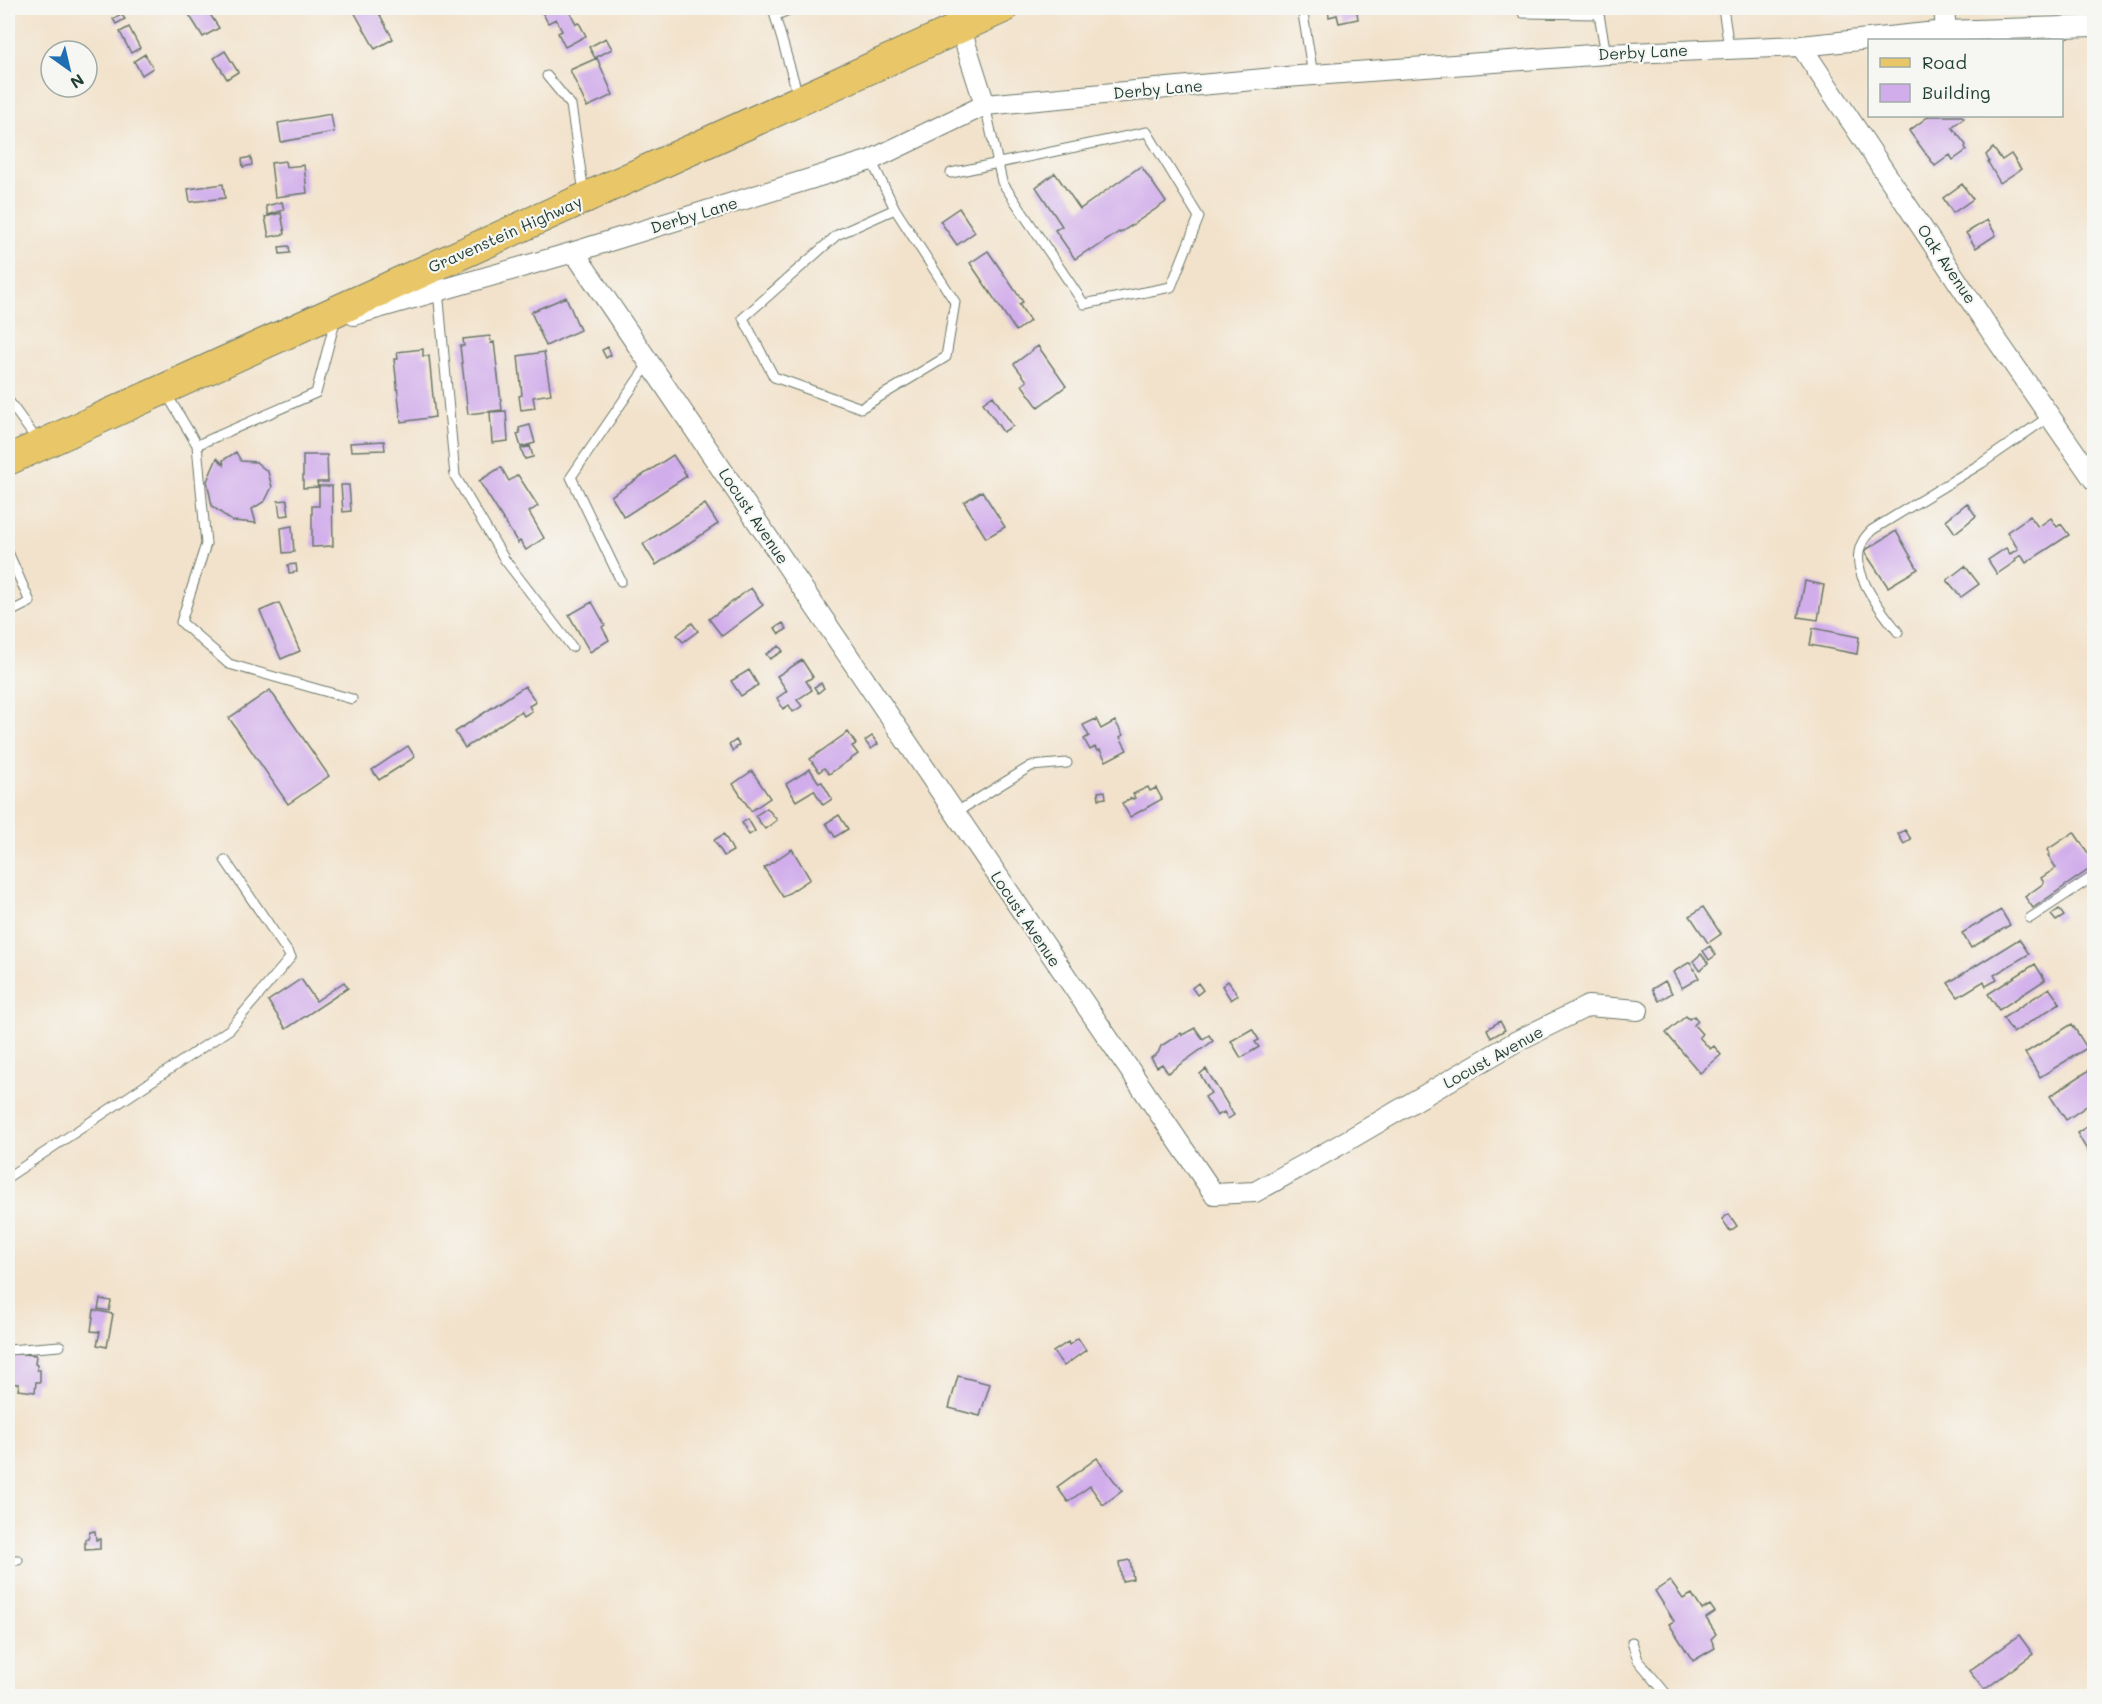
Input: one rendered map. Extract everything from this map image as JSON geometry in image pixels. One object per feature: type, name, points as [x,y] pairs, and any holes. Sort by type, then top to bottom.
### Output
[{"type":"main road","name":"Gravenstein Highway","points":[[8,460],[800,101],[957,17],[1003,8]]},
{"type":"street","points":[[1944,8],[1946,32]]},
{"type":"street","points":[[957,17],[985,105]]},
{"type":"street","name":"Derby Lane","points":[[1874,39],[1946,32],[2094,26]]},
{"type":"street","name":"Derby Lane","points":[[260,344],[574,252],[871,160],[985,105],[1313,75],[1606,54],[1801,46],[1868,40]]},
{"type":"street","name":"Oak Avenue","points":[[1801,46],[1994,336],[2094,480]]},
{"type":"street","name":"Locust Avenue","points":[[574,252],[1214,1194],[1255,1192],[1517,1041],[1588,1006],[1638,1010]]},
{"type":"lane","points":[[793,8],[775,16],[800,101]]},
{"type":"lane","points":[[1302,8],[1313,75]]},
{"type":"lane","points":[[1522,8],[1523,13],[1598,11],[1606,54]]},
{"type":"lane","points":[[1723,8],[1729,48]]},
{"type":"lane","points":[[547,76],[571,105],[584,198]]},
{"type":"lane","points":[[951,173],[998,164],[1147,132],[1199,217],[1171,288],[1084,304],[1002,182],[998,164],[985,105]]},
{"type":"lane","points":[[871,160],[895,209],[955,302],[946,357],[861,408],[774,377],[743,318],[837,235],[895,209]]},
{"type":"lane","points":[[438,290],[455,476],[505,560],[572,647]]},
{"type":"lane","points":[[196,445],[316,393],[335,321]]},
{"type":"lane","points":[[621,581],[571,477],[650,361]]},
{"type":"lane","points":[[163,388],[196,445],[207,544],[181,622],[229,664],[352,699]]},
{"type":"lane","points":[[8,400],[40,445]]},
{"type":"lane","points":[[1898,632],[1874,600],[1864,582],[1858,560],[1863,541],[1872,530],[1982,463],[2050,416]]},
{"type":"lane","points":[[8,552],[30,602],[8,613]]},
{"type":"lane","points":[[955,813],[1031,766],[1067,763]]},
{"type":"lane","points":[[8,1177],[230,1029],[291,957],[225,860]]},
{"type":"lane","points":[[2030,918],[2094,876]]},
{"type":"lane","points":[[8,1350],[60,1346]]},
{"type":"lane","points":[[8,1560],[18,1560]]},
{"type":"lane","points":[[1632,1642],[1638,1660],[1668,1696]]},
{"type":"building","points":[[185,8],[206,8],[219,28],[203,37]]},
{"type":"building","points":[[352,8],[376,8],[393,39],[375,49]]},
{"type":"building","points":[[540,8],[568,8],[576,24],[579,23],[586,36],[565,47],[558,33],[562,31],[556,19],[548,23]]},
{"type":"building","points":[[1328,8],[1363,8],[1364,10],[1357,12],[1358,19],[1339,23],[1337,15],[1329,17]]},
{"type":"building","points":[[1474,8],[1495,8],[1476,14]]},
{"type":"building","points":[[121,14],[125,19],[116,24],[113,19]]},
{"type":"building","points":[[129,27],[140,48],[131,53],[120,32]]},
{"type":"building","points":[[606,38],[612,49],[595,58],[589,47]]},
{"type":"building","points":[[225,51],[238,72],[227,79],[214,58]]},
{"type":"building","points":[[145,54],[153,68],[142,75],[134,61]]},
{"type":"building","points":[[597,58],[613,95],[587,107],[570,70]]},
{"type":"building","points":[[331,114],[334,132],[281,142],[278,123]]},
{"type":"building","points":[[1928,117],[1963,117],[1952,127],[1966,145],[1967,150],[1953,160],[1950,155],[1935,166],[1909,131]]},
{"type":"building","points":[[1993,148],[2002,160],[2011,154],[2021,169],[2000,183],[1986,155]]},
{"type":"building","points":[[251,157],[252,165],[243,167],[242,159]]},
{"type":"building","points":[[285,161],[286,167],[304,165],[307,193],[275,197],[271,163]]},
{"type":"building","points":[[1141,166],[1166,202],[1120,233],[1075,259],[1055,230],[1062,226],[1036,187],[1055,173],[1080,209]]},
{"type":"building","points":[[223,184],[225,198],[190,202],[188,189]]},
{"type":"building","points":[[1962,184],[1973,199],[1953,213],[1943,198]]},
{"type":"building","points":[[282,202],[284,210],[268,215],[266,206]]},
{"type":"building","points":[[959,208],[975,232],[957,245],[940,221]]},
{"type":"building","points":[[281,213],[285,234],[269,237],[265,217]]},
{"type":"building","points":[[1987,220],[1996,235],[1976,248],[1966,233]]},
{"type":"building","points":[[289,246],[290,253],[280,254],[279,247]]},
{"type":"building","points":[[988,251],[1023,302],[1019,304],[1030,321],[1016,331],[970,263]]},
{"type":"building","points":[[566,297],[580,330],[546,346],[531,312]]},
{"type":"building","points":[[490,336],[491,343],[494,342],[502,410],[468,414],[460,346],[464,346],[463,339]]},
{"type":"building","points":[[1038,346],[1066,386],[1038,407],[1022,385],[1027,381],[1014,364]]},
{"type":"building","points":[[608,347],[611,355],[606,358],[602,350]]},
{"type":"building","points":[[423,349],[423,356],[429,356],[435,417],[401,422],[394,359],[398,359],[397,352]]},
{"type":"building","points":[[544,352],[551,394],[533,397],[535,408],[521,410],[519,396],[522,395],[518,356]]},
{"type":"building","points":[[993,396],[1013,426],[1003,432],[983,403]]},
{"type":"building","points":[[506,411],[508,441],[492,443],[490,412]]},
{"type":"building","points":[[530,425],[535,443],[521,447],[517,434],[520,433],[519,428]]},
{"type":"building","points":[[384,441],[385,450],[351,451],[350,443]]},
{"type":"building","points":[[530,446],[533,457],[525,459],[521,449]]},
{"type":"building","points":[[236,452],[241,461],[256,462],[268,472],[272,487],[265,501],[252,509],[256,523],[232,521],[212,506],[207,481],[217,458],[224,465],[223,460]]},
{"type":"building","points":[[303,455],[327,455],[328,482],[317,482],[318,487],[303,488]]},
{"type":"building","points":[[673,455],[687,476],[624,517],[611,496]]},
{"type":"building","points":[[501,467],[509,481],[518,475],[538,506],[529,512],[544,538],[526,550],[520,541],[518,543],[479,481]]},
{"type":"building","points":[[341,485],[349,485],[351,511],[343,512]]},
{"type":"building","points":[[319,486],[332,486],[333,546],[312,547],[312,506],[319,506]]},
{"type":"building","points":[[982,491],[1005,527],[986,538],[964,502]]},
{"type":"building","points":[[287,500],[289,515],[280,516],[278,501]]},
{"type":"building","points":[[1967,503],[1976,516],[1955,533],[1946,520]]},
{"type":"building","points":[[705,504],[718,524],[656,565],[643,544]]},
{"type":"building","points":[[2030,516],[2038,527],[2051,518],[2057,527],[2061,524],[2069,535],[2026,563],[2021,555],[1997,574],[1988,560],[2006,548],[2010,554],[2018,549],[2007,532]]},
{"type":"building","points":[[292,526],[294,552],[283,553],[281,528]]},
{"type":"building","points":[[1896,531],[1918,569],[1888,587],[1864,551]]},
{"type":"building","points":[[296,564],[297,572],[289,573],[288,565]]},
{"type":"building","points":[[1965,566],[1979,584],[1961,597],[1947,580]]},
{"type":"building","points":[[1805,581],[1824,585],[1818,620],[1798,617]]},
{"type":"building","points":[[751,588],[763,605],[722,636],[709,619]]},
{"type":"building","points":[[592,602],[605,625],[602,627],[609,640],[590,652],[569,615]]},
{"type":"building","points":[[279,603],[300,651],[281,659],[260,611]]},
{"type":"building","points":[[692,623],[698,631],[683,642],[677,635]]},
{"type":"building","points":[[783,623],[787,629],[779,634],[775,628]]},
{"type":"building","points":[[1813,628],[1859,637],[1857,654],[1810,645]]},
{"type":"building","points":[[779,646],[783,651],[770,659],[766,654]]},
{"type":"building","points":[[802,660],[813,677],[806,681],[812,690],[797,700],[802,706],[793,712],[789,705],[783,709],[777,698],[787,691],[777,676]]},
{"type":"building","points":[[749,670],[758,685],[741,696],[731,681]]},
{"type":"building","points":[[821,683],[824,688],[818,693],[814,687]]},
{"type":"building","points":[[525,686],[536,702],[529,706],[532,711],[524,716],[521,711],[465,748],[455,732]]},
{"type":"building","points":[[270,690],[329,776],[288,804],[229,718]]},
{"type":"building","points":[[1096,719],[1101,729],[1115,721],[1123,735],[1120,737],[1127,750],[1106,761],[1100,750],[1097,751],[1095,747],[1090,750],[1084,739],[1089,736],[1083,725]]},
{"type":"building","points":[[848,732],[856,744],[852,746],[858,754],[829,774],[824,768],[819,772],[810,759]]},
{"type":"building","points":[[872,736],[878,744],[871,749],[865,741]]},
{"type":"building","points":[[736,740],[739,745],[733,751],[729,745]]},
{"type":"building","points":[[408,746],[415,757],[379,780],[372,770]]},
{"type":"building","points":[[810,769],[819,783],[822,782],[832,799],[823,805],[814,790],[796,801],[786,784]]},
{"type":"building","points":[[752,771],[770,798],[751,811],[733,784]]},
{"type":"building","points":[[1148,787],[1150,791],[1156,788],[1162,799],[1130,817],[1122,803],[1135,798],[1133,794]]},
{"type":"building","points":[[1105,791],[1106,798],[1099,799],[1098,792]]},
{"type":"building","points":[[767,808],[777,820],[765,829],[755,816]]},
{"type":"building","points":[[839,815],[848,829],[835,837],[826,823]]},
{"type":"building","points":[[748,819],[755,831],[749,835],[742,823]]},
{"type":"building","points":[[1905,830],[1911,839],[1904,844],[1898,834]]},
{"type":"building","points":[[2074,832],[2094,862],[2094,866],[2033,908],[2025,897],[2044,883],[2041,878],[2056,868],[2047,850]]},
{"type":"building","points":[[724,834],[733,851],[724,856],[714,840]]},
{"type":"building","points":[[792,849],[810,879],[783,897],[764,868]]},
{"type":"building","points":[[1703,907],[1721,934],[1708,943],[1690,916]]},
{"type":"building","points":[[2059,909],[2064,916],[2056,921],[2051,915]]},
{"type":"building","points":[[2001,910],[2010,925],[1971,948],[1962,933]]},
{"type":"building","points":[[2019,939],[2029,954],[1994,975],[1997,980],[1986,986],[1984,981],[1958,997],[1948,983]]},
{"type":"building","points":[[1710,946],[1716,955],[1709,960],[1703,951]]},
{"type":"building","points":[[1701,954],[1708,963],[1700,970],[1693,961]]},
{"type":"building","points":[[1690,962],[1699,978],[1682,988],[1673,972]]},
{"type":"building","points":[[2035,964],[2045,980],[1999,1010],[1988,994]]},
{"type":"building","points":[[301,979],[316,1001],[344,982],[348,988],[286,1029],[268,1001]]},
{"type":"building","points":[[1228,981],[1238,995],[1231,1000],[1222,986]]},
{"type":"building","points":[[1665,981],[1672,993],[1659,1001],[1652,989]]},
{"type":"building","points":[[1198,983],[1203,990],[1197,995],[1192,988]]},
{"type":"building","points":[[2049,988],[2060,1003],[2013,1033],[2003,1018]]},
{"type":"building","points":[[1686,1016],[1689,1019],[1694,1016],[1698,1021],[1694,1025],[1702,1034],[1699,1037],[1710,1049],[1714,1046],[1721,1055],[1700,1073],[1666,1033]]},
{"type":"building","points":[[1500,1021],[1505,1030],[1491,1038],[1487,1029]]},
{"type":"building","points":[[2072,1024],[2087,1048],[2040,1077],[2025,1053]]},
{"type":"building","points":[[1195,1028],[1203,1039],[1209,1035],[1213,1041],[1168,1073],[1162,1064],[1157,1067],[1151,1058],[1158,1053],[1161,1046],[1181,1033],[1182,1035]]},
{"type":"building","points":[[1252,1029],[1259,1040],[1255,1042],[1259,1047],[1241,1058],[1231,1041]]},
{"type":"building","points":[[2094,1067],[2094,1101],[2066,1120],[2050,1096]]},
{"type":"building","points":[[1206,1069],[1234,1115],[1228,1119],[1224,1112],[1217,1116],[1205,1097],[1211,1093],[1200,1074]]},
{"type":"building","points":[[2094,1122],[2094,1155],[2091,1157],[2077,1133]]},
{"type":"building","points":[[1729,1214],[1737,1226],[1730,1231],[1722,1219]]},
{"type":"building","points":[[100,1299],[111,1301],[109,1311],[98,1309]]},
{"type":"building","points":[[94,1310],[113,1314],[107,1347],[97,1345],[100,1332],[91,1331]]},
{"type":"building","points":[[1078,1338],[1086,1350],[1064,1366],[1053,1352]]},
{"type":"building","points":[[8,1353],[36,1355],[35,1364],[37,1370],[40,1370],[40,1382],[36,1382],[35,1392],[18,1390],[19,1384],[8,1383]]},
{"type":"building","points":[[958,1376],[990,1384],[980,1416],[949,1408]]},
{"type":"building","points":[[1097,1458],[1122,1491],[1103,1505],[1090,1486],[1068,1502],[1057,1487]]},
{"type":"building","points":[[95,1531],[96,1540],[100,1539],[100,1549],[85,1550],[85,1539],[88,1539],[90,1532]]},
{"type":"building","points":[[1130,1560],[1133,1579],[1122,1581],[1119,1562]]},
{"type":"building","points":[[1670,1581],[1683,1599],[1692,1594],[1702,1610],[1710,1605],[1715,1612],[1706,1618],[1716,1634],[1711,1639],[1715,1648],[1693,1661],[1669,1624],[1674,1621],[1655,1591]]},
{"type":"building","points":[[2019,1635],[2033,1654],[1984,1690],[1969,1671]]}]
